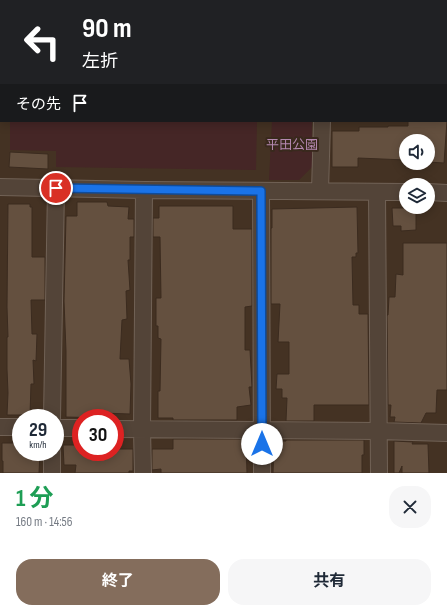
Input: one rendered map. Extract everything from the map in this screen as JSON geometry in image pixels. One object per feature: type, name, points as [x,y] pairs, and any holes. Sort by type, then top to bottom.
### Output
[{"type":"street","points":[[320,191],[322,122]]},
{"type":"street","points":[[0,187],[399,192]]},
{"type":"street","points":[[52,409],[56,188]]},
{"type":"street","points":[[143,473],[144,190]]},
{"type":"street","points":[[261,191],[262,473]]},
{"type":"street","points":[[377,192],[379,473]]},
{"type":"street","points":[[435,192],[447,193]]},
{"type":"street","points":[[0,427],[12,427]]},
{"type":"street","points":[[124,429],[379,431],[447,433]]},
{"type":"street","points":[[52,461],[52,473]]},
{"type":"green space","points":[[10,122],[257,122],[256,170],[56,167],[56,151],[10,150]]},
{"type":"green space","name":"平田公園","points":[[272,122],[312,122],[312,167],[299,180],[269,180]]},
{"type":"building","points":[[408,122],[447,122],[444,163],[435,162],[435,134],[399,134],[399,160],[358,158],[358,167],[332,167],[332,131],[359,131],[359,127],[408,126]]},
{"type":"building","points":[[10,152],[48,154],[48,169],[9,167]]},
{"type":"building","points":[[77,202],[107,202],[108,206],[129,207],[128,219],[134,219],[134,237],[130,237],[130,260],[128,260],[130,290],[126,291],[127,319],[122,320],[120,359],[129,359],[131,384],[130,414],[124,414],[124,409],[72,409],[72,417],[66,417],[64,301],[66,216],[77,216]]},
{"type":"building","points":[[8,204],[30,204],[30,207],[32,207],[32,257],[45,257],[45,300],[31,300],[32,334],[37,334],[36,361],[33,360],[34,384],[31,384],[30,409],[12,409],[12,415],[7,415]]},
{"type":"building","points":[[159,206],[233,206],[233,229],[252,229],[252,306],[245,307],[245,350],[250,350],[252,387],[249,387],[251,405],[237,407],[237,420],[173,420],[173,418],[158,418],[161,339],[158,338],[158,326],[156,326],[156,298],[161,298],[160,237],[153,237],[153,218],[159,218]]},
{"type":"building","points":[[357,207],[358,253],[356,253],[356,257],[352,257],[353,305],[359,305],[359,314],[368,314],[369,405],[314,405],[314,421],[286,421],[287,398],[282,398],[282,389],[276,389],[277,374],[289,374],[289,342],[278,342],[280,304],[271,304],[272,209]]},
{"type":"building","points":[[392,208],[399,208],[399,214],[416,214],[416,230],[401,231],[401,226],[393,226]]},
{"type":"building","points":[[403,243],[447,243],[447,390],[437,390],[436,413],[426,413],[421,423],[394,422],[395,417],[390,417],[391,405],[388,405],[387,315],[389,297],[395,297],[396,274],[403,275]]},
{"type":"building","points":[[173,439],[246,439],[247,473],[161,473],[161,469],[152,470],[152,449],[173,449]]},
{"type":"building","points":[[364,440],[362,473],[273,473],[274,441]]},
{"type":"building","points":[[394,441],[413,442],[412,444],[428,444],[429,473],[402,473],[402,466],[399,473],[394,473]]},
{"type":"building","points":[[2,443],[12,443],[12,461],[40,461],[39,473],[3,473]]},
{"type":"building","points":[[64,445],[72,445],[72,461],[124,461],[124,449],[133,449],[133,471],[129,471],[129,473],[75,473],[76,465],[64,465]]},
{"type":"route","points":[[56,188],[261,191],[262,444]]}]
